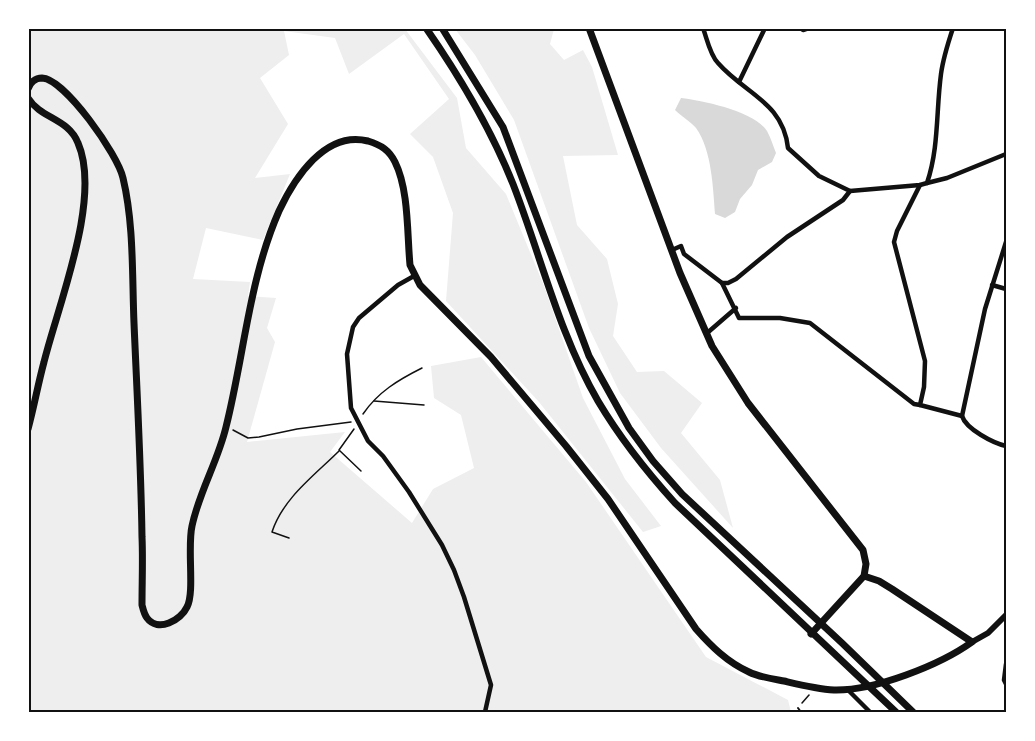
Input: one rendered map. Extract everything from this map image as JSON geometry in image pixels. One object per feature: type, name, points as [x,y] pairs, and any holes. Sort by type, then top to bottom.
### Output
[{"type":"main road","points":[[426,28],[469,93],[507,172],[578,361],[619,434],[675,503],[896,712]]},
{"type":"main road","points":[[442,28],[503,127],[523,174],[585,347],[629,428],[653,461],[682,494],[914,712]]},
{"type":"main road","points":[[589,28],[706,334],[729,375],[748,402],[860,546],[865,558],[864,576],[812,634]]},
{"type":"main road","points":[[28,88],[34,80],[42,78],[64,92],[104,139],[123,175],[130,231],[142,532],[142,605],[145,616],[151,622],[167,624],[182,615],[189,605],[189,537],[198,503],[223,441],[258,278],[269,238],[301,171],[315,157],[350,140],[374,143],[384,147],[391,155],[402,183],[410,265],[414,276],[491,357],[566,446],[608,499],[696,628],[710,645],[730,662],[750,674],[815,688],[850,689],[895,678],[953,654],[972,642],[885,585],[864,576]]},
{"type":"main road","points":[[28,98],[39,110],[72,131],[83,154],[85,190],[75,255],[44,362],[28,429]]},
{"type":"street","points":[[703,28],[716,62],[770,106],[779,118],[787,138],[788,148],[805,165],[826,180],[850,191],[920,185],[947,178],[1006,154]]},
{"type":"street","points":[[739,82],[765,28]]},
{"type":"street","points":[[800,28],[809,28]]},
{"type":"street","points":[[927,183],[935,146],[942,67],[953,28]]},
{"type":"street","points":[[920,185],[897,231],[894,242],[925,361],[924,387],[920,405]]},
{"type":"street","points":[[722,282],[728,283],[736,279],[787,237],[843,200],[850,191]]},
{"type":"street","points":[[1006,242],[992,285],[962,416],[971,428],[1006,446]]},
{"type":"street","points":[[672,250],[681,246],[684,254],[722,282],[739,318],[780,318],[810,323],[914,404],[962,416]]},
{"type":"street","points":[[414,276],[398,285],[359,318],[353,327],[347,354],[351,408],[368,441],[383,456],[409,492],[442,545],[454,570],[491,685],[485,712]]},
{"type":"street","points":[[992,285],[1006,289]]},
{"type":"street","points":[[706,334],[736,308]]},
{"type":"street","points":[[972,642],[988,633],[1006,617]]},
{"type":"street","points":[[1006,664],[1004,680],[1006,684]]},
{"type":"street","points":[[850,689],[870,712]]},
{"type":"lane","points":[[798,708],[801,712]]},
{"type":"path","points":[[289,538],[272,532],[274,524],[300,488],[339,450],[373,401],[394,382],[422,368]]},
{"type":"path","points":[[373,401],[424,405]]},
{"type":"path","points":[[226,426],[248,438],[357,422]]},
{"type":"path","points":[[339,450],[361,471]]},
{"type":"path","points":[[798,708],[815,688]]},
{"type":"shaded area","points":[[28,29],[405,29],[457,98],[466,148],[506,194],[544,286],[583,398],[625,479],[661,526],[643,532],[539,402],[446,301],[453,213],[433,157],[410,134],[449,99],[404,34],[349,74],[335,38],[284,31],[289,55],[260,78],[288,124],[255,178],[290,174],[263,240],[206,228],[193,279],[250,282],[248,296],[276,298],[267,328],[275,342],[247,442],[345,432],[330,452],[412,523],[433,489],[474,468],[461,415],[434,398],[431,366],[481,357],[586,482],[706,657],[788,700],[791,712],[29,712]]},
{"type":"shaded area","points":[[455,29],[554,29],[550,44],[564,60],[583,50],[592,67],[618,155],[563,156],[577,225],[607,259],[618,304],[613,336],[637,372],[664,371],[702,403],[681,433],[720,480],[733,528],[661,448],[620,393],[589,328],[514,120],[475,55]]},
{"type":"shaded area","points":[[681,98],[715,104],[751,118],[767,131],[776,153],[772,162],[758,170],[752,185],[740,199],[735,212],[725,218],[715,214],[709,158],[701,137],[696,128],[675,110]]}]
